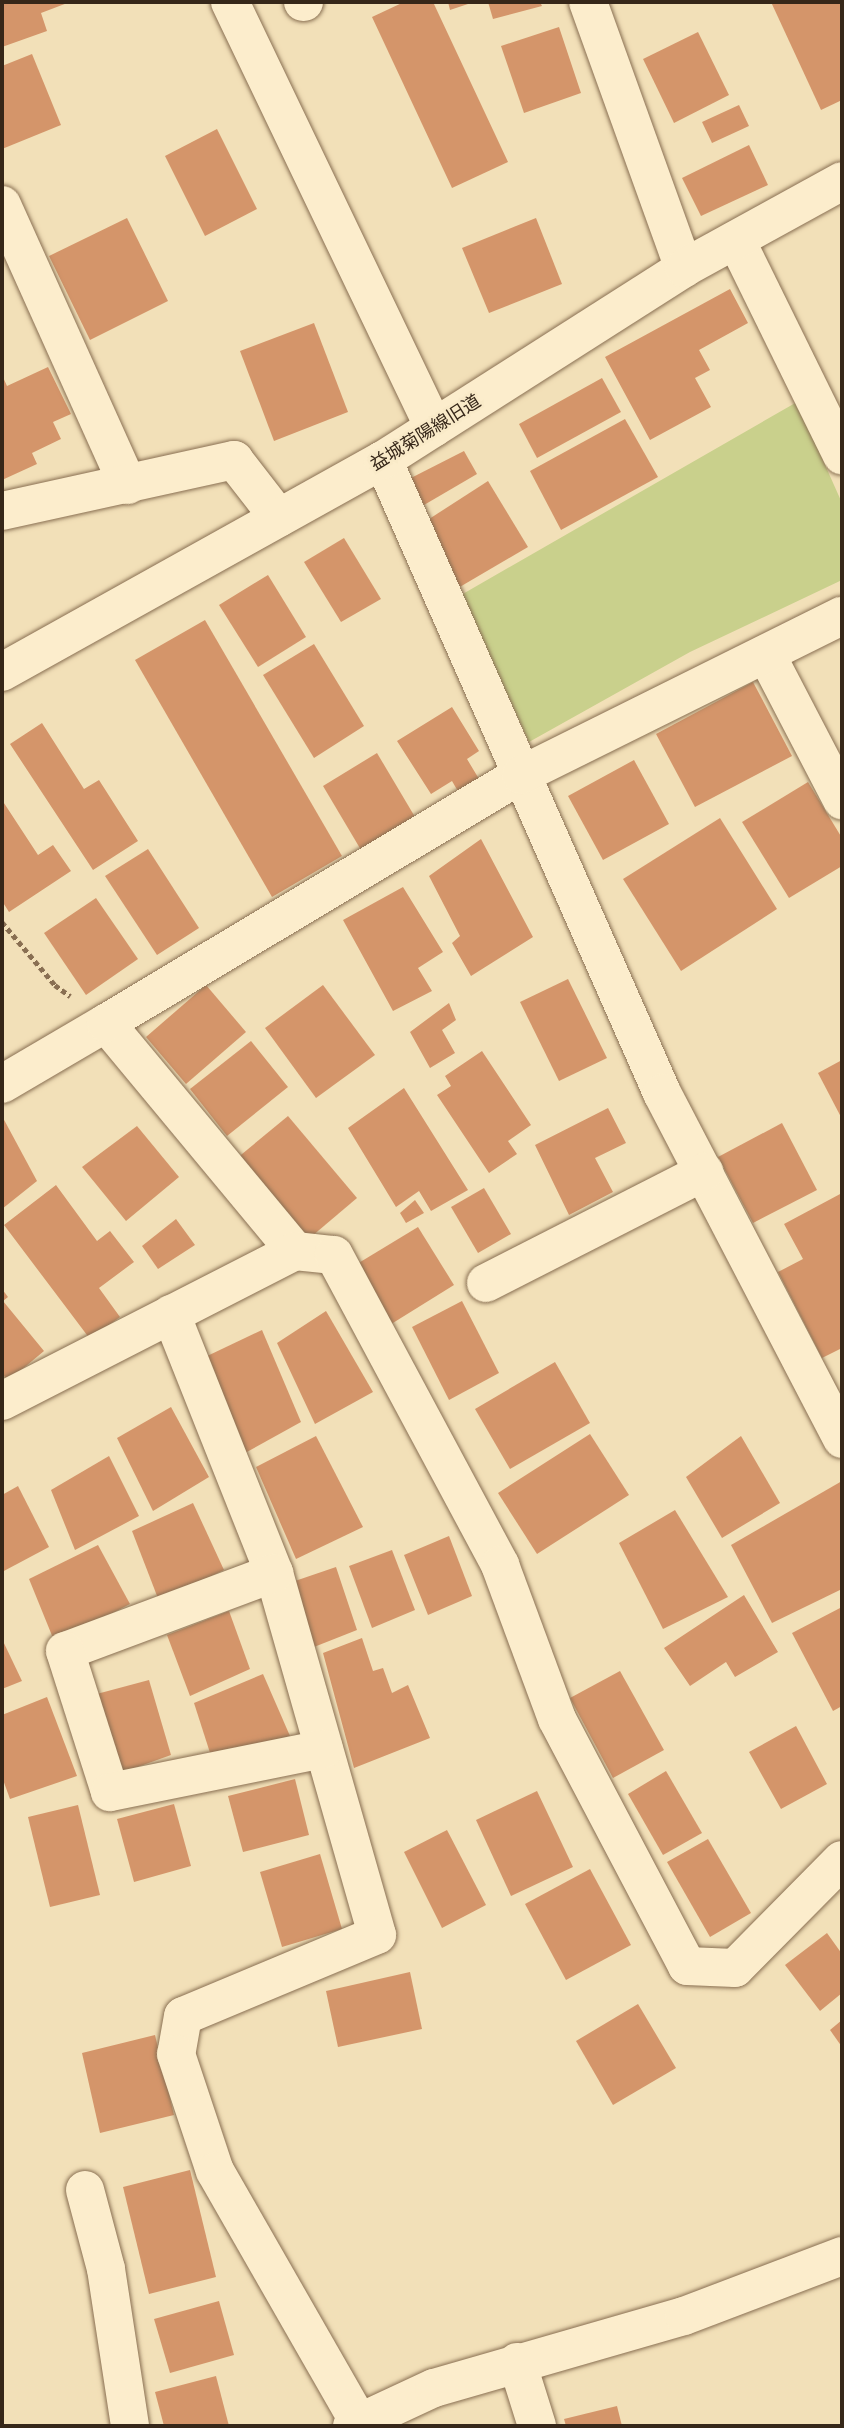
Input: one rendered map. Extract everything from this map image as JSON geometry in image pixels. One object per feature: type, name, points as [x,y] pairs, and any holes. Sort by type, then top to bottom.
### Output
[{"type":"street","points":[[230,2],[434,428]]},
{"type":"street","points":[[588,2],[684,268]]},
{"type":"street","name":"益城菊陽線旧道","points":[[2,672],[383,460],[684,268],[842,181]]},
{"type":"street","points":[[2,205],[128,485]]},
{"type":"street","points":[[736,240],[842,455]]},
{"type":"street","points":[[2,512],[234,460],[279,518]]},
{"type":"street","points":[[383,460],[662,1093],[842,1439]]},
{"type":"street","points":[[2,1084],[521,775],[842,616]]},
{"type":"street","points":[[766,654],[842,800]]},
{"type":"street","points":[[106,1023],[295,1251]]},
{"type":"street","points":[[486,1283],[704,1172]]},
{"type":"street","points":[[2,1401],[295,1251],[334,1255],[500,1565],[557,1718],[687,1966],[735,1968],[842,1860]]},
{"type":"street","points":[[171,1314],[274,1573],[377,1935],[183,2016],[176,2054],[215,2171],[355,2424],[435,2388],[517,2362],[684,2316],[842,2256]]},
{"type":"street","points":[[274,1573],[65,1651],[110,1792],[324,1749]]},
{"type":"street","points":[[85,2190],[106,2269],[130,2426]]},
{"type":"street","points":[[517,2362],[537,2426]]},
{"type":"path","points":[[2,922],[55,985],[106,1023]]},
{"type":"green space","points":[[797,402],[842,503],[842,580],[690,652],[529,742],[461,595]]},
{"type":"building","points":[[2,2],[70,2],[41,13],[47,31],[2,47]]},
{"type":"building","points":[[404,2],[433,2],[508,162],[452,188],[372,17]]},
{"type":"building","points":[[448,2],[474,2],[450,10]]},
{"type":"building","points":[[488,2],[540,2],[542,6],[493,19]]},
{"type":"building","points":[[771,2],[842,2],[842,100],[821,110]]},
{"type":"building","points":[[559,27],[581,93],[524,113],[501,46]]},
{"type":"building","points":[[698,32],[729,95],[674,123],[643,59]]},
{"type":"building","points":[[32,54],[61,125],[2,149],[2,66]]},
{"type":"building","points":[[739,105],[749,126],[712,143],[702,122]]},
{"type":"building","points":[[217,129],[257,209],[205,236],[165,156]]},
{"type":"building","points":[[749,145],[768,185],[701,216],[682,178]]},
{"type":"building","points":[[127,218],[168,301],[90,340],[49,256]]},
{"type":"building","points":[[536,218],[562,284],[489,313],[462,248]]},
{"type":"building","points":[[730,289],[748,323],[699,350],[710,370],[695,378],[711,407],[650,440],[605,357]]},
{"type":"building","points":[[314,323],[348,412],[274,441],[240,351]]},
{"type":"building","points":[[48,367],[71,414],[53,422],[61,439],[32,453],[37,464],[2,480],[2,375],[7,386]]},
{"type":"building","points":[[602,378],[621,412],[537,458],[519,424]]},
{"type":"building","points":[[625,419],[658,477],[561,530],[530,471]]},
{"type":"building","points":[[464,451],[477,474],[424,505],[409,479]]},
{"type":"building","points":[[488,481],[528,547],[458,588],[426,521]]},
{"type":"building","points":[[344,538],[381,599],[341,622],[304,562]]},
{"type":"building","points":[[268,575],[306,637],[258,667],[219,605]]},
{"type":"building","points":[[205,620],[342,856],[272,897],[135,660]]},
{"type":"building","points":[[314,644],[364,726],[314,758],[263,675]]},
{"type":"building","points":[[753,682],[792,756],[695,807],[656,734]]},
{"type":"building","points":[[452,707],[479,751],[467,759],[479,779],[459,793],[452,781],[431,794],[397,741]]},
{"type":"building","points":[[42,723],[84,789],[99,780],[138,841],[93,870],[10,744]]},
{"type":"building","points":[[377,753],[415,817],[361,850],[323,786]]},
{"type":"building","points":[[634,760],[669,824],[603,860],[568,796]]},
{"type":"building","points":[[808,782],[842,838],[842,866],[789,898],[742,822]]},
{"type":"building","points":[[2,800],[38,855],[53,845],[71,871],[9,912],[2,901]]},
{"type":"building","points":[[720,818],[777,909],[681,971],[623,879]]},
{"type":"building","points":[[481,839],[533,937],[471,976],[452,943],[460,936],[429,876]]},
{"type":"building","points":[[148,849],[199,928],[157,955],[105,876]]},
{"type":"building","points":[[403,887],[443,952],[418,968],[432,991],[393,1011],[343,920]]},
{"type":"building","points":[[96,898],[138,959],[86,995],[44,933]]},
{"type":"building","points":[[568,979],[607,1058],[559,1081],[520,1002]]},
{"type":"building","points":[[206,985],[246,1032],[186,1084],[146,1037]]},
{"type":"building","points":[[323,985],[375,1055],[316,1098],[265,1028]]},
{"type":"building","points":[[449,1003],[456,1020],[442,1030],[455,1053],[430,1068],[410,1032]]},
{"type":"building","points":[[251,1041],[288,1087],[227,1136],[190,1089]]},
{"type":"building","points":[[482,1051],[531,1125],[508,1141],[517,1154],[489,1173],[437,1095],[451,1086],[445,1076]]},
{"type":"building","points":[[842,1060],[842,1119],[818,1073]]},
{"type":"building","points":[[404,1088],[468,1190],[431,1211],[419,1191],[396,1207],[348,1128]]},
{"type":"building","points":[[608,1108],[626,1143],[595,1158],[613,1192],[569,1215],[535,1145]]},
{"type":"building","points":[[2,1116],[37,1181],[2,1209]]},
{"type":"building","points":[[288,1116],[357,1198],[305,1242],[236,1159]]},
{"type":"building","points":[[782,1123],[817,1190],[753,1223],[718,1157]]},
{"type":"building","points":[[137,1126],[179,1177],[126,1221],[82,1167]]},
{"type":"building","points":[[56,1185],[97,1241],[110,1231],[134,1262],[99,1288],[120,1317],[90,1339],[4,1225]]},
{"type":"building","points":[[484,1188],[511,1234],[478,1253],[451,1207]]},
{"type":"building","points":[[842,1193],[842,1348],[822,1358],[778,1272],[803,1259],[784,1224]]},
{"type":"building","points":[[415,1200],[424,1213],[406,1223],[400,1213]]},
{"type":"building","points":[[176,1219],[195,1245],[158,1269],[142,1246]]},
{"type":"building","points":[[418,1227],[454,1285],[388,1326],[352,1267]]},
{"type":"building","points":[[2,1289],[8,1297],[3,1301],[44,1351],[8,1381],[2,1373]]},
{"type":"building","points":[[462,1301],[499,1373],[449,1400],[412,1327]]},
{"type":"building","points":[[326,1311],[373,1392],[315,1424],[277,1343]]},
{"type":"building","points":[[262,1330],[301,1422],[245,1453],[203,1358]]},
{"type":"building","points":[[555,1362],[590,1423],[510,1469],[475,1409]]},
{"type":"building","points":[[171,1407],[209,1477],[153,1511],[117,1438]]},
{"type":"building","points":[[590,1434],[629,1495],[537,1554],[498,1493]]},
{"type":"building","points":[[316,1436],[363,1527],[296,1559],[256,1467]]},
{"type":"building","points":[[741,1436],[780,1503],[722,1538],[686,1477]]},
{"type":"building","points":[[109,1456],[139,1516],[75,1550],[51,1490]]},
{"type":"building","points":[[842,1481],[842,1589],[772,1623],[731,1545]]},
{"type":"building","points":[[18,1486],[49,1547],[2,1572],[2,1495]]},
{"type":"building","points":[[193,1503],[224,1570],[159,1601],[132,1531]]},
{"type":"building","points":[[675,1510],[728,1597],[663,1629],[619,1543]]},
{"type":"building","points":[[449,1536],[472,1596],[428,1615],[404,1555]]},
{"type":"building","points":[[98,1545],[130,1604],[55,1643],[29,1579]]},
{"type":"building","points":[[392,1550],[415,1610],[372,1628],[349,1566]]},
{"type":"building","points":[[336,1567],[357,1630],[314,1647],[295,1581]]},
{"type":"building","points":[[744,1595],[778,1652],[735,1677],[726,1662],[690,1686],[664,1648]]},
{"type":"building","points":[[842,1607],[842,1706],[833,1711],[792,1633]]},
{"type":"building","points":[[229,1611],[250,1669],[190,1696],[167,1635]]},
{"type":"building","points":[[362,1638],[373,1671],[383,1668],[392,1693],[408,1685],[430,1738],[354,1768],[323,1653]]},
{"type":"building","points":[[2,1639],[22,1681],[2,1689]]},
{"type":"building","points":[[620,1671],[664,1750],[613,1778],[570,1698]]},
{"type":"building","points":[[263,1674],[290,1736],[212,1759],[194,1703]]},
{"type":"building","points":[[149,1680],[171,1755],[118,1774],[93,1695]]},
{"type":"building","points":[[47,1697],[77,1776],[10,1799],[2,1777],[2,1715]]},
{"type":"building","points":[[796,1726],[827,1784],[781,1809],[749,1752]]},
{"type":"building","points":[[666,1771],[702,1833],[663,1855],[628,1794]]},
{"type":"building","points":[[295,1779],[309,1835],[243,1852],[228,1796]]},
{"type":"building","points":[[537,1791],[573,1867],[511,1896],[476,1820]]},
{"type":"building","points":[[174,1804],[191,1866],[134,1882],[117,1819]]},
{"type":"building","points":[[78,1805],[100,1895],[50,1907],[28,1817]]},
{"type":"building","points":[[447,1830],[486,1905],[442,1928],[404,1852]]},
{"type":"building","points":[[708,1839],[751,1913],[710,1937],[667,1862]]},
{"type":"building","points":[[320,1854],[342,1929],[282,1947],[260,1872]]},
{"type":"building","points":[[590,1869],[631,1945],[566,1980],[525,1904]]},
{"type":"building","points":[[827,1933],[842,1954],[842,1993],[820,2011],[785,1965]]},
{"type":"building","points":[[410,1972],[422,2029],[338,2047],[326,1991]]},
{"type":"building","points":[[638,2004],[676,2068],[613,2105],[576,2041]]},
{"type":"building","points":[[842,2020],[842,2047],[830,2030]]},
{"type":"building","points":[[155,2035],[174,2115],[100,2133],[82,2053]]},
{"type":"building","points":[[190,2170],[216,2277],[149,2294],[123,2187]]},
{"type":"building","points":[[219,2301],[234,2355],[170,2373],[154,2319]]},
{"type":"building","points":[[216,2376],[229,2426],[164,2426],[155,2392]]},
{"type":"building","points":[[617,2406],[622,2426],[566,2426],[564,2419]]}]
